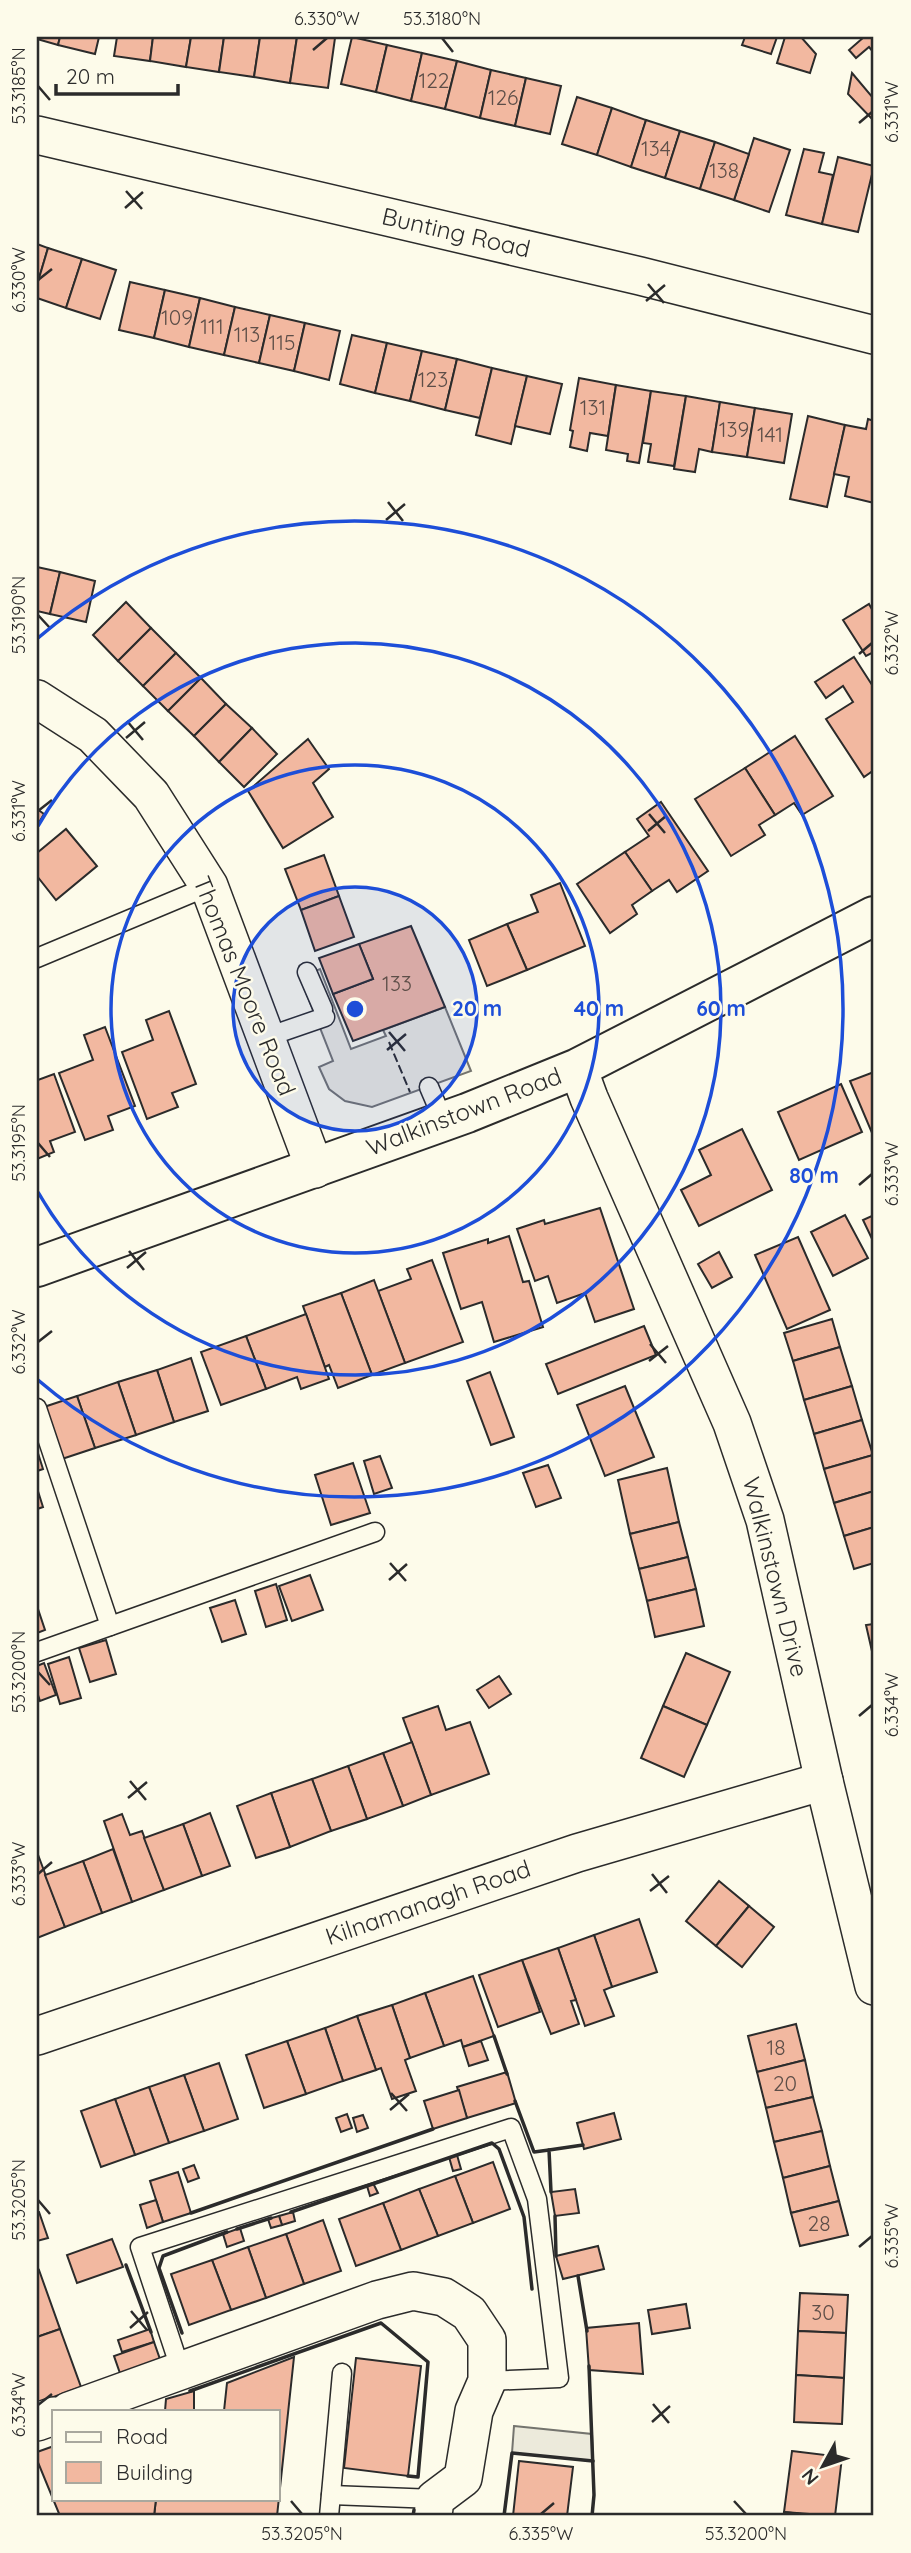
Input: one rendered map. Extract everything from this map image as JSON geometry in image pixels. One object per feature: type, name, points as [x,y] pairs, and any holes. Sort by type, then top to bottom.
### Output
[{"type":"main road","name":"Walkinstown Road","points":[[37,1267],[444,1122],[578,1068],[874,916]]},
{"type":"street","name":"Bunting Road","points":[[37,135],[640,276],[874,335]]},
{"type":"street","name":"Thomas Moore Road","points":[[37,699],[93,735],[151,795],[209,886],[315,1169]]},
{"type":"street","name":"Walkinstown Drive","points":[[578,1068],[736,1435],[765,1520],[874,1986]]},
{"type":"street","name":"Kilnamanagh Road","points":[[37,2036],[577,1853],[824,1781]]},
{"type":"street","points":[[72,2410],[377,2300],[413,2291],[444,2297],[469,2313],[487,2340],[487,2381],[474,2411],[463,2477],[434,2508]]},
{"type":"lane","points":[[37,958],[209,886]]},
{"type":"lane","points":[[267,1037],[324,1013],[307,972]]},
{"type":"lane","points":[[429,1087],[444,1122]]},
{"type":"lane","points":[[37,1408],[110,1626]]},
{"type":"lane","points":[[37,1652],[375,1532]]},
{"type":"lane","points":[[181,2371],[140,2247],[510,2128],[537,2199],[559,2378],[487,2381]]},
{"type":"lane","points":[[329,2516],[342,2373]]},
{"type":"lane","points":[[331,2495],[434,2508]]},
{"type":"shaded area","points":[[320,969],[351,1049],[386,1036],[383,1030],[445,1007],[471,1071],[372,1107],[345,1101],[329,1089],[319,1067],[333,1061],[300,977]]},
{"type":"shaded area","points":[[514,2426],[592,2434],[593,2461],[512,2453]]},
{"type":"building","points":[[37,37],[60,37],[58,45]]},
{"type":"building","points":[[60,37],[99,37],[95,54],[58,45]]},
{"type":"building","points":[[117,37],[153,37],[150,61],[114,56]]},
{"type":"building","points":[[153,37],[191,37],[186,67],[150,61]]},
{"type":"building","points":[[191,37],[224,37],[219,72],[186,67]]},
{"type":"building","points":[[224,37],[260,37],[254,77],[219,72]]},
{"type":"building","points":[[260,37],[297,37],[290,83],[254,77]]},
{"type":"building","points":[[297,37],[335,38],[328,88],[290,83]]},
{"type":"building","points":[[352,37],[387,45],[376,92],[341,84]]},
{"type":"building","points":[[745,37],[777,37],[771,54],[742,45]]},
{"type":"building","points":[[785,37],[801,37],[816,54],[810,73],[777,63]]},
{"type":"building","points":[[864,37],[874,37],[874,53],[869,47],[856,58],[849,50]]},
{"type":"building","points":[[387,45],[422,53],[411,101],[376,92]]},
{"type":"building","points":[[422,53],[457,61],[445,109],[411,101]]},
{"type":"building","points":[[457,61],[491,70],[480,118],[445,109]]},
{"type":"building","points":[[491,70],[526,78],[515,126],[480,118]]},
{"type":"building","points":[[852,73],[874,99],[874,121],[848,94]]},
{"type":"building","points":[[526,78],[561,86],[550,134],[515,126]]},
{"type":"building","points":[[577,97],[612,108],[597,155],[562,144]]},
{"type":"building","points":[[612,108],[646,120],[631,167],[597,155]]},
{"type":"building","points":[[646,120],[680,131],[665,178],[631,167]]},
{"type":"building","points":[[680,131],[715,142],[700,189],[665,178]]},
{"type":"building","points":[[754,138],[790,150],[769,212],[734,200]]},
{"type":"building","points":[[715,142],[749,154],[734,200],[700,189]]},
{"type":"building","points":[[804,149],[824,153],[819,172],[833,175],[822,224],[786,215]]},
{"type":"building","points":[[838,157],[874,166],[858,232],[822,224]]},
{"type":"building","points":[[37,244],[48,248],[37,285]]},
{"type":"building","points":[[48,248],[82,259],[66,308],[37,298],[37,285]]},
{"type":"building","points":[[82,259],[116,270],[100,319],[66,308]]},
{"type":"building","points":[[130,282],[165,290],[154,338],[119,330]]},
{"type":"building","points":[[165,290],[200,298],[189,347],[154,338]]},
{"type":"building","points":[[200,298],[235,307],[224,355],[189,347]]},
{"type":"building","points":[[235,307],[270,315],[259,363],[224,355]]},
{"type":"building","points":[[270,315],[305,323],[294,371],[259,363]]},
{"type":"building","points":[[305,323],[340,331],[329,380],[294,371]]},
{"type":"building","points":[[352,335],[387,343],[375,393],[340,384]]},
{"type":"building","points":[[387,343],[422,351],[410,401],[375,393]]},
{"type":"building","points":[[422,351],[457,359],[445,410],[410,401]]},
{"type":"building","points":[[457,359],[492,368],[480,418],[445,410]]},
{"type":"building","points":[[492,368],[527,376],[511,444],[476,435]]},
{"type":"building","points":[[527,376],[562,384],[550,434],[515,426]]},
{"type":"building","points":[[579,378],[616,385],[608,436],[590,433],[587,451],[570,447],[573,431],[570,430]]},
{"type":"building","points":[[616,385],[651,391],[639,463],[627,461],[628,454],[606,450]]},
{"type":"building","points":[[651,391],[686,396],[674,466],[648,462],[651,444],[643,443]]},
{"type":"building","points":[[686,396],[720,402],[712,452],[699,449],[695,472],[674,469]]},
{"type":"building","points":[[720,402],[755,408],[747,457],[712,452]]},
{"type":"building","points":[[755,408],[792,414],[784,463],[747,457]]},
{"type":"building","points":[[808,416],[845,425],[827,507],[790,499]]},
{"type":"building","points":[[868,419],[874,421],[874,503],[845,496],[849,477],[834,474],[845,425],[866,429]]},
{"type":"building","points":[[37,567],[60,572],[50,614],[37,611]]},
{"type":"building","points":[[60,572],[95,581],[86,622],[50,614]]},
{"type":"building","points":[[126,602],[151,628],[118,661],[93,635]]},
{"type":"building","points":[[869,604],[874,613],[874,652],[866,656],[843,620]]},
{"type":"building","points":[[151,628],[176,653],[143,686],[118,661]]},
{"type":"building","points":[[176,653],[201,678],[168,711],[143,686]]},
{"type":"building","points":[[854,657],[874,688],[874,770],[864,777],[826,719],[853,702],[843,686],[826,698],[815,682]]},
{"type":"building","points":[[201,678],[226,704],[194,736],[168,711]]},
{"type":"building","points":[[226,704],[252,728],[219,762],[194,736]]},
{"type":"building","points":[[252,728],[277,754],[244,787],[219,762]]},
{"type":"building","points":[[795,736],[833,796],[802,815],[794,803],[775,815],[745,768]]},
{"type":"building","points":[[308,739],[329,769],[313,783],[333,817],[283,848],[248,791]]},
{"type":"building","points":[[745,768],[775,815],[759,825],[765,835],[731,856],[695,799]]},
{"type":"building","points":[[661,802],[708,871],[677,892],[669,880],[652,891],[625,852],[649,836],[637,819]]},
{"type":"building","points":[[37,809],[44,814],[37,826]]},
{"type":"building","points":[[66,829],[97,866],[56,900],[37,876],[37,853]]},
{"type":"building","points":[[625,852],[652,891],[632,905],[637,914],[610,933],[577,884]]},
{"type":"building","points":[[324,855],[339,896],[301,910],[285,869]]},
{"type":"building","points":[[560,883],[585,946],[527,970],[507,924],[538,912],[531,895]]},
{"type":"building","points":[[339,896],[354,937],[315,951],[301,910]]},
{"type":"building","points":[[507,924],[527,970],[487,986],[469,940]]},
{"type":"building","points":[[411,926],[445,1007],[353,1041],[333,994],[373,979],[359,944]]},
{"type":"building","points":[[359,944],[373,979],[333,994],[319,958]]},
{"type":"building","points":[[169,1011],[196,1084],[172,1093],[178,1107],[147,1119],[122,1052],[153,1040],[146,1020]]},
{"type":"building","points":[[105,1027],[135,1106],[108,1116],[113,1130],[85,1140],[59,1073],[93,1060],[84,1035]]},
{"type":"building","points":[[874,1072],[874,1132],[872,1133],[850,1081]]},
{"type":"building","points":[[54,1074],[75,1132],[50,1141],[54,1152],[37,1159],[37,1078],[38,1080]]},
{"type":"building","points":[[841,1084],[862,1132],[799,1160],[778,1112]]},
{"type":"building","points":[[742,1129],[772,1190],[699,1226],[681,1190],[711,1175],[699,1150]]},
{"type":"building","points":[[600,1208],[634,1309],[595,1322],[585,1293],[557,1303],[548,1276],[535,1281],[517,1229],[544,1220],[545,1224]]},
{"type":"building","points":[[845,1215],[868,1258],[833,1276],[811,1232]]},
{"type":"building","points":[[874,1215],[874,1243],[863,1220]]},
{"type":"building","points":[[509,1236],[523,1282],[529,1281],[543,1327],[494,1342],[482,1302],[461,1309],[443,1253],[488,1239],[488,1243]]},
{"type":"building","points":[[798,1237],[830,1310],[787,1329],[755,1255]]},
{"type":"building","points":[[719,1252],[732,1277],[712,1288],[698,1264]]},
{"type":"building","points":[[432,1260],[463,1342],[405,1363],[378,1291],[411,1279],[407,1269]]},
{"type":"building","points":[[374,1280],[405,1363],[372,1375],[341,1293]]},
{"type":"building","points":[[341,1293],[372,1375],[338,1388],[329,1365],[325,1367],[303,1306]]},
{"type":"building","points":[[306,1314],[329,1379],[301,1389],[297,1377],[266,1389],[246,1336]]},
{"type":"building","points":[[832,1319],[840,1347],[793,1361],[784,1333]]},
{"type":"building","points":[[644,1326],[656,1355],[558,1394],[546,1364]]},
{"type":"building","points":[[246,1336],[266,1389],[221,1405],[201,1352]]},
{"type":"building","points":[[840,1347],[852,1386],[804,1400],[793,1361]]},
{"type":"building","points":[[191,1358],[208,1411],[174,1422],[157,1370]]},
{"type":"building","points":[[157,1370],[174,1422],[136,1435],[118,1382]]},
{"type":"building","points":[[490,1372],[514,1437],[491,1445],[467,1381]]},
{"type":"building","points":[[118,1382],[136,1435],[95,1448],[77,1396]]},
{"type":"building","points":[[625,1386],[654,1457],[605,1476],[577,1405]]},
{"type":"building","points":[[852,1386],[862,1420],[814,1434],[804,1400]]},
{"type":"building","points":[[77,1396],[95,1448],[59,1460],[41,1408]]},
{"type":"building","points":[[862,1420],[873,1455],[824,1469],[814,1434]]},
{"type":"building","points":[[37,1450],[43,1469],[37,1471]]},
{"type":"building","points":[[873,1455],[874,1491],[834,1503],[824,1469]]},
{"type":"building","points":[[380,1456],[392,1488],[374,1494],[364,1461]]},
{"type":"building","points":[[353,1463],[370,1513],[331,1525],[315,1475]]},
{"type":"building","points":[[548,1465],[561,1498],[536,1507],[523,1473]]},
{"type":"building","points":[[667,1468],[679,1522],[630,1534],[618,1480]]},
{"type":"building","points":[[37,1488],[43,1507],[37,1509]]},
{"type":"building","points":[[874,1491],[874,1527],[844,1536],[834,1503]]},
{"type":"building","points":[[679,1522],[688,1557],[639,1569],[630,1534]]},
{"type":"building","points":[[874,1527],[874,1563],[854,1569],[844,1536]]},
{"type":"building","points":[[688,1557],[696,1589],[647,1601],[639,1569]]},
{"type":"building","points":[[310,1575],[323,1610],[292,1621],[279,1586]]},
{"type":"building","points":[[276,1584],[287,1620],[266,1627],[255,1591]]},
{"type":"building","points":[[696,1589],[704,1626],[655,1637],[647,1601]]},
{"type":"building","points":[[235,1600],[246,1634],[222,1642],[210,1608]]},
{"type":"building","points":[[37,1606],[45,1630],[37,1633]]},
{"type":"building","points":[[874,1624],[874,1660],[866,1625]]},
{"type":"building","points":[[106,1640],[116,1674],[90,1682],[79,1648]]},
{"type":"building","points":[[686,1653],[730,1672],[707,1725],[663,1706]]},
{"type":"building","points":[[69,1657],[81,1698],[60,1704],[48,1664]]},
{"type":"building","points":[[44,1663],[56,1695],[40,1701],[37,1692],[37,1666]]},
{"type":"building","points":[[499,1676],[511,1694],[489,1708],[477,1690]]},
{"type":"building","points":[[438,1706],[446,1730],[470,1722],[489,1774],[431,1795],[403,1718]]},
{"type":"building","points":[[663,1706],[707,1725],[684,1777],[641,1758]]},
{"type":"building","points":[[412,1742],[431,1795],[403,1806],[383,1753]]},
{"type":"building","points":[[383,1753],[403,1806],[367,1819],[348,1766]]},
{"type":"building","points":[[348,1766],[367,1819],[331,1831],[312,1779]]},
{"type":"building","points":[[312,1779],[331,1831],[290,1847],[271,1793]]},
{"type":"building","points":[[271,1793],[290,1847],[256,1858],[237,1806]]},
{"type":"building","points":[[210,1813],[230,1866],[202,1876],[183,1824]]},
{"type":"building","points":[[122,1814],[130,1835],[142,1831],[164,1890],[132,1902],[104,1821]]},
{"type":"building","points":[[183,1824],[202,1876],[164,1890],[144,1838]]},
{"type":"building","points":[[113,1849],[132,1902],[102,1913],[83,1861]]},
{"type":"building","points":[[37,1852],[65,1927],[37,1938]]},
{"type":"building","points":[[83,1861],[102,1913],[65,1927],[45,1875]]},
{"type":"building","points":[[719,1881],[749,1906],[716,1946],[686,1921]]},
{"type":"building","points":[[749,1906],[774,1927],[742,1967],[716,1946]]},
{"type":"building","points":[[639,1919],[657,1972],[612,1987],[594,1935]]},
{"type":"building","points":[[594,1935],[612,1987],[604,1990],[614,2016],[585,2026],[558,1948]]},
{"type":"building","points":[[558,1948],[576,2000],[571,2001],[579,2024],[551,2034],[522,1960]]},
{"type":"building","points":[[522,1960],[540,2012],[498,2027],[479,1975]]},
{"type":"building","points":[[473,1976],[494,2036],[463,2047],[461,2040],[444,2046],[425,1993]]},
{"type":"building","points":[[425,1993],[444,2046],[410,2058],[392,2005]]},
{"type":"building","points":[[392,2005],[410,2058],[405,2060],[416,2091],[392,2099],[381,2068],[376,2070],[357,2016]]},
{"type":"building","points":[[357,2016],[376,2070],[343,2081],[325,2028]]},
{"type":"building","points":[[796,2024],[805,2060],[757,2072],[748,2036]]},
{"type":"building","points":[[325,2028],[343,2081],[306,2094],[287,2041]]},
{"type":"building","points":[[287,2041],[306,2094],[264,2108],[246,2055]]},
{"type":"building","points":[[481,2041],[488,2060],[469,2066],[463,2047]]},
{"type":"building","points":[[805,2060],[813,2097],[766,2108],[757,2072]]},
{"type":"building","points":[[219,2063],[238,2119],[204,2131],[184,2075]]},
{"type":"building","points":[[507,2072],[516,2103],[467,2118],[457,2087]]},
{"type":"building","points":[[184,2075],[204,2131],[169,2143],[149,2087]]},
{"type":"building","points":[[149,2087],[169,2143],[135,2155],[115,2099]]},
{"type":"building","points":[[459,2090],[467,2118],[433,2129],[424,2101]]},
{"type":"building","points":[[813,2097],[822,2131],[774,2142],[766,2108]]},
{"type":"building","points":[[115,2099],[135,2155],[101,2167],[81,2111]]},
{"type":"building","points":[[614,2113],[621,2139],[584,2149],[577,2123]]},
{"type":"building","points":[[347,2114],[352,2128],[341,2132],[336,2118]]},
{"type":"building","points":[[363,2115],[368,2128],[357,2132],[353,2118]]},
{"type":"building","points":[[822,2131],[830,2166],[783,2178],[774,2142]]},
{"type":"building","points":[[457,2155],[461,2169],[453,2171],[449,2157]]},
{"type":"building","points":[[493,2162],[510,2209],[473,2223],[455,2176]]},
{"type":"building","points":[[194,2165],[199,2178],[188,2182],[183,2169]]},
{"type":"building","points":[[830,2166],[839,2201],[791,2213],[783,2178]]},
{"type":"building","points":[[178,2172],[191,2213],[163,2222],[150,2181]]},
{"type":"building","points":[[455,2176],[473,2223],[438,2236],[419,2189]]},
{"type":"building","points":[[373,2183],[378,2193],[370,2196],[367,2186]]},
{"type":"building","points":[[419,2189],[438,2236],[401,2250],[383,2203]]},
{"type":"building","points":[[575,2189],[579,2213],[555,2216],[551,2192]]},
{"type":"building","points":[[156,2200],[163,2222],[147,2228],[140,2205]]},
{"type":"building","points":[[839,2201],[848,2235],[800,2246],[791,2213]]},
{"type":"building","points":[[383,2203],[401,2250],[356,2266],[339,2219]]},
{"type":"building","points":[[37,2212],[48,2238],[37,2241]]},
{"type":"building","points":[[293,2212],[295,2221],[282,2225],[279,2216]]},
{"type":"building","points":[[279,2216],[282,2225],[271,2228],[268,2219]]},
{"type":"building","points":[[323,2220],[341,2271],[304,2284],[286,2234]]},
{"type":"building","points":[[240,2228],[244,2241],[227,2247],[223,2234]]},
{"type":"building","points":[[286,2234],[304,2284],[266,2298],[248,2247]]},
{"type":"building","points":[[112,2239],[123,2267],[77,2283],[67,2255]]},
{"type":"building","points":[[598,2246],[604,2269],[563,2279],[556,2256]]},
{"type":"building","points":[[248,2247],[266,2298],[231,2310],[212,2260]]},
{"type":"building","points":[[212,2260],[231,2310],[189,2325],[171,2274]]},
{"type":"building","points":[[39,2270],[60,2329],[37,2337],[37,2271]]},
{"type":"building","points":[[800,2293],[848,2295],[846,2333],[798,2331]]},
{"type":"building","points":[[686,2304],[690,2328],[652,2334],[648,2310]]},
{"type":"building","points":[[639,2323],[643,2374],[589,2370],[586,2328]]},
{"type":"building","points":[[60,2329],[81,2387],[37,2403],[37,2337]]},
{"type":"building","points":[[150,2329],[154,2342],[122,2352],[118,2340]]},
{"type":"building","points":[[798,2331],[846,2333],[844,2378],[796,2375]]},
{"type":"building","points":[[154,2342],[162,2365],[122,2379],[114,2356]]},
{"type":"building","points":[[294,2357],[280,2488],[280,2410],[224,2410],[227,2383]]},
{"type":"building","points":[[356,2358],[421,2366],[408,2476],[344,2468]]},
{"type":"building","points":[[796,2375],[844,2378],[842,2424],[794,2422]]},
{"type":"building","points":[[194,2391],[194,2410],[165,2410],[166,2399]]},
{"type":"building","points":[[52,2447],[52,2497],[37,2460],[37,2452]]},
{"type":"building","points":[[792,2451],[842,2457],[835,2516],[784,2512]]},
{"type":"building","points":[[519,2461],[573,2467],[567,2516],[513,2516]]},
{"type":"building","points":[[53,2500],[156,2500],[154,2516],[60,2516]]},
{"type":"building","points":[[156,2500],[279,2500],[277,2516],[154,2516]]},
{"type":"building","points":[[784,2512],[819,2516],[784,2516]]},
{"type":"fence","points":[[389,1042],[410,1092]]},
{"type":"wall","points":[[494,2036],[507,2074]]},
{"type":"wall","points":[[515,2101],[534,2152],[549,2150]]},
{"type":"wall","points":[[191,2213],[433,2129]]},
{"type":"wall","points":[[291,2212],[492,2143],[499,2149],[524,2217],[532,2289]]},
{"type":"wall","points":[[551,2192],[549,2150],[583,2145]]},
{"type":"wall","points":[[555,2216],[556,2256]]},
{"type":"wall","points":[[237,2229],[271,2218]]},
{"type":"wall","points":[[182,2333],[159,2268],[163,2256],[227,2232]]},
{"type":"wall","points":[[126,2265],[151,2332]]},
{"type":"wall","points":[[578,2276],[587,2331]]},
{"type":"wall","points":[[190,2391],[381,2323],[428,2362],[418,2477],[408,2476]]},
{"type":"wall","points":[[589,2366],[594,2495],[592,2516]]},
{"type":"wall","points":[[504,2516],[512,2453],[593,2461]]},
{"type":"wall","points":[[413,2516],[414,2510]]}]
